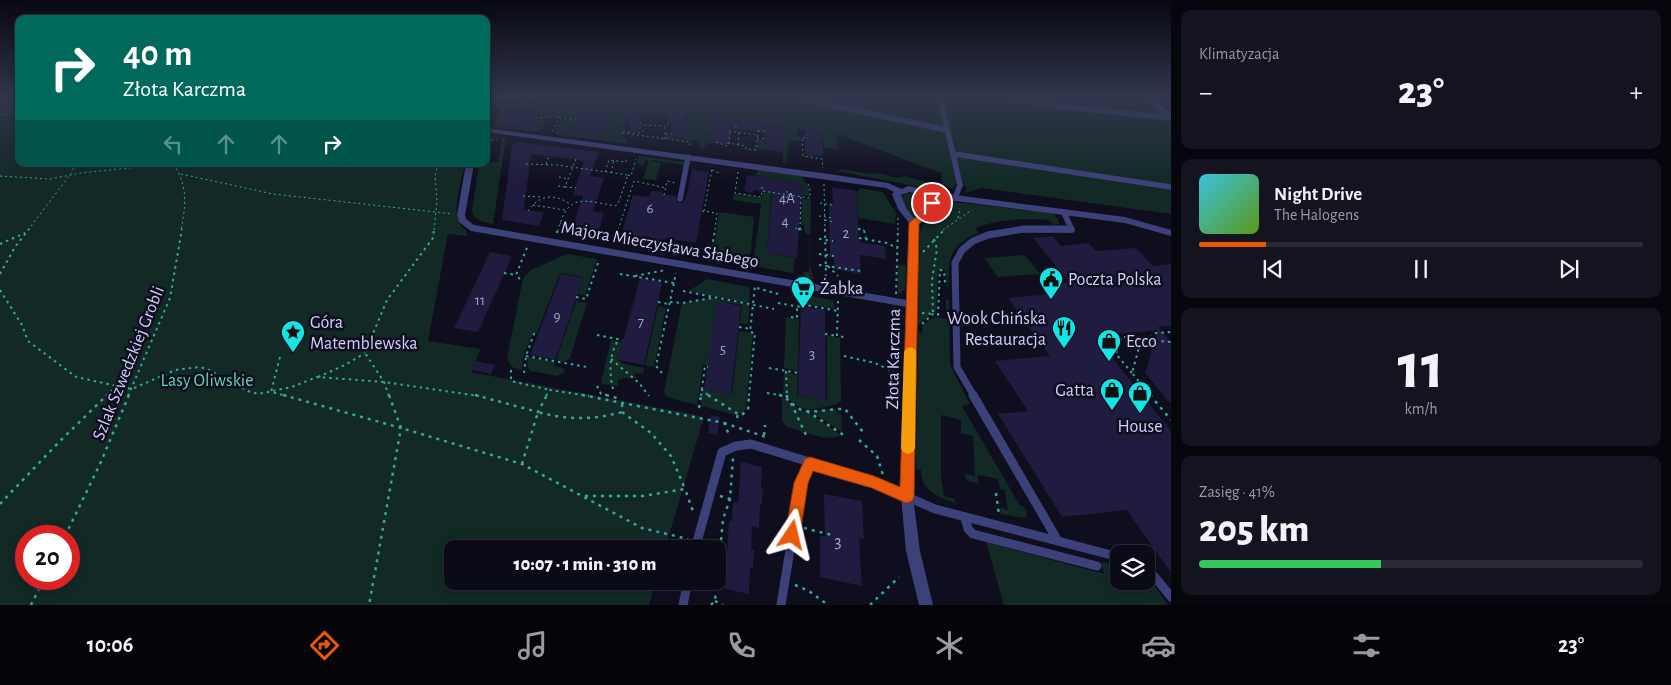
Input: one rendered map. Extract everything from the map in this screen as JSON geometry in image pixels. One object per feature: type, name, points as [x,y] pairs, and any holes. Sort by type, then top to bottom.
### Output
[{"type":"street","points":[[490,131],[881,185],[900,191],[908,189],[955,198],[1133,222],[1171,233]]},
{"type":"street","points":[[461,214],[469,167]]},
{"type":"street","points":[[900,191],[896,194],[897,199],[902,209],[914,223],[932,206],[955,198]]},
{"type":"street","points":[[923,192],[930,199],[932,206]]},
{"type":"street","name":"Majora Mieczysława Słabego","points":[[461,214],[462,220],[466,225],[480,230],[911,307]]},
{"type":"street","name":"Złota Karczma","points":[[914,223],[906,497],[914,566],[926,605]]},
{"type":"lane","points":[[925,125],[947,130]]},
{"type":"lane","points":[[946,125],[960,185],[955,198]]},
{"type":"lane","points":[[954,154],[1171,187]]},
{"type":"lane","points":[[680,199],[688,158]]},
{"type":"lane","points":[[1058,541],[957,367],[955,263],[957,254],[962,248],[973,241],[1000,232],[1028,228],[1072,230],[1064,212]]},
{"type":"lane","points":[[697,540],[722,452],[733,445],[751,444],[874,482],[935,509],[1110,555]]},
{"type":"lane","points":[[780,605],[801,483],[810,463]]},
{"type":"lane","points":[[965,517],[968,529],[973,534],[1097,566]]},
{"type":"lane","points":[[1155,577],[1171,597]]},
{"type":"lane","points":[[682,605],[686,590]]},
{"type":"path","points":[[552,131],[554,125]]},
{"type":"path","points":[[644,125],[644,135]]},
{"type":"path","points":[[648,125],[665,126],[665,139]]},
{"type":"path","points":[[736,126],[738,145]]},
{"type":"path","points":[[644,130],[641,133],[622,133],[690,142],[690,145]]},
{"type":"path","points":[[716,142],[721,146],[726,146],[727,143],[746,146],[746,149],[756,150],[758,130],[766,131]]},
{"type":"path","points":[[729,144],[729,131],[757,134]]},
{"type":"path","points":[[665,134],[672,134]]},
{"type":"path","points":[[756,138],[767,139]]},
{"type":"path","points":[[805,138],[802,138],[803,156],[822,158],[823,171]]},
{"type":"path","points":[[546,164],[549,156]]},
{"type":"path","points":[[605,172],[609,160],[626,162],[627,158]]},
{"type":"path","points":[[565,186],[576,159]]},
{"type":"path","points":[[526,164],[546,164],[631,176],[637,159]]},
{"type":"path","points":[[610,173],[614,160]]},
{"type":"path","points":[[710,261],[717,213],[703,211],[712,166]]},
{"type":"path","points":[[0,274],[15,247],[73,171],[73,167]]},
{"type":"path","points":[[0,176],[50,179],[81,173],[139,167]]},
{"type":"path","name":"Szlak Szwedzkiej Grobli","points":[[70,525],[100,464],[170,298],[186,203],[185,188],[181,174],[176,167]]},
{"type":"path","points":[[0,290],[22,325],[28,341],[76,376],[132,389],[175,370],[193,366],[207,369],[248,391],[258,394],[271,392],[345,366],[365,353],[387,300],[433,238],[438,201],[435,175],[437,167]]},
{"type":"path","points":[[739,168],[735,193],[761,197],[762,187]]},
{"type":"path","points":[[181,174],[273,194],[436,213],[461,214]]},
{"type":"path","points":[[556,236],[565,210],[570,204],[576,202],[615,206],[618,204],[628,175]]},
{"type":"path","points":[[762,191],[810,198],[810,189],[804,176]]},
{"type":"path","points":[[559,177],[568,178]]},
{"type":"path","points":[[666,188],[634,181],[616,238],[642,248],[656,247],[658,242],[668,244]]},
{"type":"path","points":[[826,282],[824,183],[827,181]]},
{"type":"path","points":[[664,195],[667,182]]},
{"type":"path","points":[[558,186],[576,188]]},
{"type":"path","points":[[787,191],[787,196]]},
{"type":"path","points":[[747,199],[748,195]]},
{"type":"path","points":[[523,196],[563,199],[570,204]]},
{"type":"path","points":[[528,212],[540,197]]},
{"type":"path","points":[[795,228],[801,229],[801,197]]},
{"type":"path","points":[[820,203],[832,205]]},
{"type":"path","points":[[532,205],[565,210]]},
{"type":"path","points":[[896,295],[898,214]]},
{"type":"path","points":[[819,216],[833,222]]},
{"type":"path","points":[[825,219],[833,218]]},
{"type":"path","points":[[560,223],[574,225]]},
{"type":"path","points":[[858,229],[864,230],[866,240]]},
{"type":"path","points":[[0,244],[26,233]]},
{"type":"path","points":[[859,238],[887,243],[897,248]]},
{"type":"path","points":[[819,239],[833,241]]},
{"type":"path","points":[[920,329],[920,326],[933,314],[932,280],[937,249],[934,239]]},
{"type":"path","points":[[516,275],[528,246]]},
{"type":"path","points":[[819,254],[834,256]]},
{"type":"path","points":[[576,297],[586,299],[600,258]]},
{"type":"path","points":[[819,265],[861,271]]},
{"type":"path","points":[[827,266],[838,276]]},
{"type":"path","points":[[633,276],[668,269]]},
{"type":"path","points":[[911,307],[938,315],[940,270],[944,271],[946,289]]},
{"type":"path","points":[[662,372],[656,366],[676,271]]},
{"type":"path","points":[[504,273],[516,275],[520,279]]},
{"type":"path","points":[[620,274],[674,283]]},
{"type":"path","points":[[701,389],[710,397],[738,414],[743,414],[748,410],[755,332],[750,332],[755,285],[782,295]]},
{"type":"path","points":[[683,291],[774,309]]},
{"type":"path","points":[[791,317],[797,318],[800,292]]},
{"type":"path","points":[[658,302],[694,302],[714,297]]},
{"type":"path","points":[[838,298],[838,336]]},
{"type":"path","points":[[939,298],[947,298]]},
{"type":"path","points":[[778,303],[838,311]]},
{"type":"path","points":[[892,306],[899,325]]},
{"type":"path","points":[[739,327],[751,329]]},
{"type":"path","points":[[1132,373],[1141,340],[1149,338],[1156,333],[1171,332]]},
{"type":"path","points":[[524,373],[526,356],[534,334],[538,335]]},
{"type":"path","points":[[826,334],[844,337]]},
{"type":"path","points":[[597,335],[623,340]]},
{"type":"path","points":[[1171,342],[1149,338],[1121,337],[1116,354],[1171,420]]},
{"type":"path","points":[[613,389],[610,379],[612,359],[615,344],[619,339]]},
{"type":"path","points":[[1113,344],[1118,346]]},
{"type":"path","points":[[365,353],[384,382],[401,428],[369,605]]},
{"type":"path","points":[[526,356],[587,367]]},
{"type":"path","points":[[844,356],[875,363],[894,372]]},
{"type":"path","points":[[271,392],[280,357]]},
{"type":"path","points":[[612,359],[616,365],[639,383],[649,396]]},
{"type":"path","points":[[699,408],[705,366],[708,367]]},
{"type":"path","points":[[769,368],[799,373]]},
{"type":"path","points":[[511,370],[511,381],[724,423],[733,445]]},
{"type":"path","points":[[786,371],[786,387],[789,401],[806,437]]},
{"type":"path","points":[[317,377],[384,382],[470,394],[556,418],[611,416],[622,412]]},
{"type":"path","points":[[0,504],[58,443],[117,386]]},
{"type":"path","points":[[597,386],[601,394],[617,398],[617,401]]},
{"type":"path","points":[[522,464],[538,412],[550,390]]},
{"type":"path","points":[[271,392],[522,464],[642,528],[680,540]]},
{"type":"path","points":[[767,393],[783,396],[799,409],[807,411],[845,410],[864,432]]},
{"type":"path","points":[[622,403],[622,412]]},
{"type":"path","points":[[807,411],[846,436]]},
{"type":"path","points":[[622,412],[651,433],[670,456],[693,513],[704,517]]},
{"type":"path","points":[[737,418],[738,414]]},
{"type":"path","points":[[764,435],[765,425]]},
{"type":"path","points":[[859,440],[877,456],[879,468]]},
{"type":"path","points":[[720,540],[723,520],[730,499],[734,456]]},
{"type":"path","points":[[582,496],[643,496],[684,489]]},
{"type":"path","points":[[996,493],[999,516]]},
{"type":"path","points":[[808,529],[832,535]]},
{"type":"path","points":[[870,605],[899,577]]},
{"type":"path","points":[[794,584],[809,591],[828,605]]},
{"type":"path","points":[[31,605],[38,590]]},
{"type":"path","points":[[711,605],[715,601],[716,590]]},
{"type":"path","points":[[715,601],[723,605]]},
{"type":"green space","name":"Lasy Oliwskie","points":[[0,125],[15,125],[15,167],[464,167],[458,192],[457,214],[459,222],[468,236],[448,234],[428,341],[481,349],[471,372],[696,415],[703,417],[703,420],[668,540],[444,540],[444,590],[653,590],[649,605],[0,605]]},
{"type":"green space","points":[[490,125],[530,129],[532,125],[544,125],[541,131],[534,132]]},
{"type":"green space","points":[[557,125],[573,125],[570,131],[600,135],[603,125],[624,125],[623,129],[638,131],[639,126],[641,126],[642,129],[640,132],[622,131],[628,143],[637,145],[557,135],[554,133]]},
{"type":"green space","points":[[684,125],[719,125],[714,134],[711,133],[711,139],[726,141],[725,146],[716,142],[705,145],[704,149],[699,148],[700,141],[666,138],[666,134],[677,138],[687,137]]},
{"type":"green space","points":[[783,125],[789,125],[787,163],[783,163],[783,152],[757,149],[758,139],[766,140],[782,149]]},
{"type":"green space","points":[[789,125],[1171,125],[1171,214],[981,188],[965,193],[967,187],[955,184],[953,189],[942,184],[941,173],[837,134],[838,150],[824,147],[822,134],[797,129],[797,136],[800,137],[800,141],[790,140],[788,151]]},
{"type":"green space","points":[[490,135],[506,138],[493,224],[483,222],[474,217],[472,210],[479,167],[490,167],[490,163],[498,162],[502,139],[490,138]]},
{"type":"green space","points":[[639,156],[684,162],[684,165],[652,160],[661,163],[656,180],[643,179],[649,161],[645,160],[644,165],[637,164]]},
{"type":"green space","points":[[839,169],[872,174],[880,173],[897,178],[904,176],[924,181],[946,192],[831,170],[839,171]]},
{"type":"green space","points":[[758,170],[802,176],[809,189],[809,196],[789,194],[789,191],[802,193],[801,183],[755,176]]},
{"type":"green space","points":[[859,188],[883,192],[896,213],[895,224],[858,218],[856,191],[859,191]]},
{"type":"green space","points":[[763,192],[784,195],[784,197],[771,195],[767,253],[795,258],[793,273],[753,266],[761,204],[733,200],[734,193],[762,198]]},
{"type":"green space","points":[[907,193],[917,194],[928,202],[929,205],[914,218],[905,208],[902,197]]},
{"type":"green space","points":[[802,199],[811,199],[810,267],[814,279],[803,277],[804,272],[809,272],[810,235],[805,233],[804,225],[801,225]]},
{"type":"green space","points":[[955,202],[1052,213],[1058,219],[1059,224],[1053,225],[1050,220],[1021,219],[1002,221],[975,228],[979,233],[960,243],[951,256],[948,293],[945,270],[938,269],[936,314],[933,313],[918,325],[920,231],[928,220],[944,220],[950,213],[945,206]]},
{"type":"green space","points":[[719,212],[754,217],[750,263],[713,257]]},
{"type":"green space","points":[[567,254],[597,259],[585,295],[578,294],[583,277],[560,273],[537,333],[533,333],[523,357],[522,370],[512,367],[507,358],[523,278],[531,270]]},
{"type":"green space","points":[[1025,255],[1040,274],[998,277],[984,258]]},
{"type":"green space","points":[[898,264],[906,266],[905,289],[898,295]]},
{"type":"green space","points":[[707,279],[750,287],[749,304],[689,291]]},
{"type":"green space","points":[[801,294],[833,300],[835,309],[802,304]]},
{"type":"green space","points":[[713,298],[750,305],[748,324],[740,323],[742,305],[717,301],[708,366],[703,365],[697,405],[667,397],[664,392],[682,303]]},
{"type":"green space","points":[[946,300],[949,300],[950,365],[970,404],[962,406],[1020,506],[1023,506],[1027,512],[1026,518],[1001,514],[1000,508],[1008,510],[1005,490],[1000,489],[998,479],[978,475],[978,484],[966,478],[965,474],[975,476],[973,436],[961,433],[961,420],[941,415],[941,477],[944,496],[955,499],[955,503],[937,496],[927,488],[921,470],[916,469],[918,332],[922,333],[923,325],[934,317],[946,319]]},
{"type":"green space","points":[[576,301],[587,303],[570,358],[564,362],[556,360]]},
{"type":"green space","points":[[658,306],[666,308],[654,367],[645,365]]},
{"type":"green space","points":[[786,317],[799,319],[798,371],[784,368]]},
{"type":"green space","points":[[739,331],[753,333],[746,409],[742,413],[737,412],[736,415],[701,406],[703,389],[732,394]]},
{"type":"green space","points":[[827,336],[840,338],[841,400],[837,404],[820,408],[803,408],[783,395],[784,372],[798,375],[797,395],[827,400]]},
{"type":"green space","points":[[611,340],[623,342],[618,360],[621,363],[644,368],[643,373],[634,374],[636,379],[626,378],[618,380],[618,386],[602,384],[601,382]]},
{"type":"green space","points":[[528,357],[555,362],[554,366],[564,368],[565,372],[557,376],[530,371],[527,366]]},
{"type":"green space","points":[[782,397],[799,410],[806,411],[840,434],[838,437],[824,438],[787,427],[782,420]]},
{"type":"green space","points":[[833,409],[841,414],[842,432],[810,411]]},
{"type":"green space","points":[[986,542],[1104,574],[1101,562],[1110,564],[1110,590],[1155,590],[1155,587],[1168,605],[1004,605]]},
{"type":"building","points":[[503,125],[532,125],[530,130]]},
{"type":"building","points":[[573,125],[603,125],[600,135],[571,131]]},
{"type":"building","points":[[630,125],[638,125],[638,130],[631,130]]},
{"type":"building","points":[[671,125],[686,125],[687,138],[672,137]]},
{"type":"building","points":[[713,125],[783,125],[783,151],[763,149],[764,132],[731,129],[730,144],[710,142]]},
{"type":"building","points":[[805,130],[822,134],[823,153],[821,155],[811,157],[805,154]]},
{"type":"building","points":[[517,142],[599,152],[590,176],[604,178],[593,211],[604,213],[597,236],[571,232],[583,196],[573,195],[584,162],[580,160],[531,154],[524,210],[544,212],[539,226],[502,220],[512,145],[515,145]]},
{"type":"building","points":[[692,169],[709,172],[696,243],[665,238],[664,241],[652,245],[629,242],[630,237],[621,235],[633,195],[649,197],[651,191],[662,192],[662,194],[676,196],[677,202],[682,203],[686,198]]},
{"type":"building","points":[[747,175],[802,183],[797,258],[767,253],[772,193],[753,190],[753,193],[744,191]]},
{"type":"building","points":[[832,187],[856,191],[859,242],[885,246],[886,259],[860,255],[861,274],[834,269],[834,258],[830,257],[829,203],[833,203]]},
{"type":"building","points":[[1053,236],[1061,246],[1088,243],[1096,251],[1136,248],[1153,266],[1171,264],[1171,326],[1158,327],[1171,342],[1171,404],[1145,373],[1158,330],[1117,334],[1110,355],[1171,431],[1171,573],[1155,550],[1155,545],[1151,545],[1127,510],[1062,517],[998,414],[1028,411],[995,361],[1050,356],[1008,298],[1052,294],[1044,284],[1069,282],[1033,238]]},
{"type":"building","points":[[490,252],[512,256],[478,332],[454,328]]},
{"type":"building","points":[[561,274],[583,278],[555,360],[530,355]]},
{"type":"building","points":[[640,278],[662,282],[644,365],[618,360]]},
{"type":"building","points":[[717,301],[741,306],[731,394],[704,389]]},
{"type":"building","points":[[801,306],[825,310],[826,400],[798,395]]},
{"type":"building","points":[[475,361],[495,365],[491,374],[471,370]]},
{"type":"building","points":[[711,415],[720,417],[717,435],[708,433]]},
{"type":"building","points":[[741,462],[762,467],[761,488],[763,489],[759,528],[752,526],[751,550],[754,550],[753,568],[750,567],[749,594],[726,589],[729,521],[732,521],[733,502],[738,503]]},
{"type":"building","points":[[824,494],[862,501],[864,539],[859,538],[862,586],[820,577],[820,536],[825,537]]},
{"type":"slow traffic","points":[[908,448],[910,352]]},
{"type":"place","name":"Poczta Polska","points":[[1051,300]]},
{"type":"place","name":"Żabka","points":[[803,309]]},
{"type":"place","name":"Wook Chińska Restauracja","points":[[1064,349]]},
{"type":"place","name":"Góra Matemblewska","points":[[293,353]]},
{"type":"place","name":"Ecco","points":[[1109,362]]},
{"type":"place","name":"Gatta","points":[[1112,411]]},
{"type":"place","name":"House","points":[[1140,414]]},
{"type":"route","points":[[792,535],[801,483],[805,470],[810,463],[874,482],[906,497],[914,223],[932,209],[932,203]]}]
